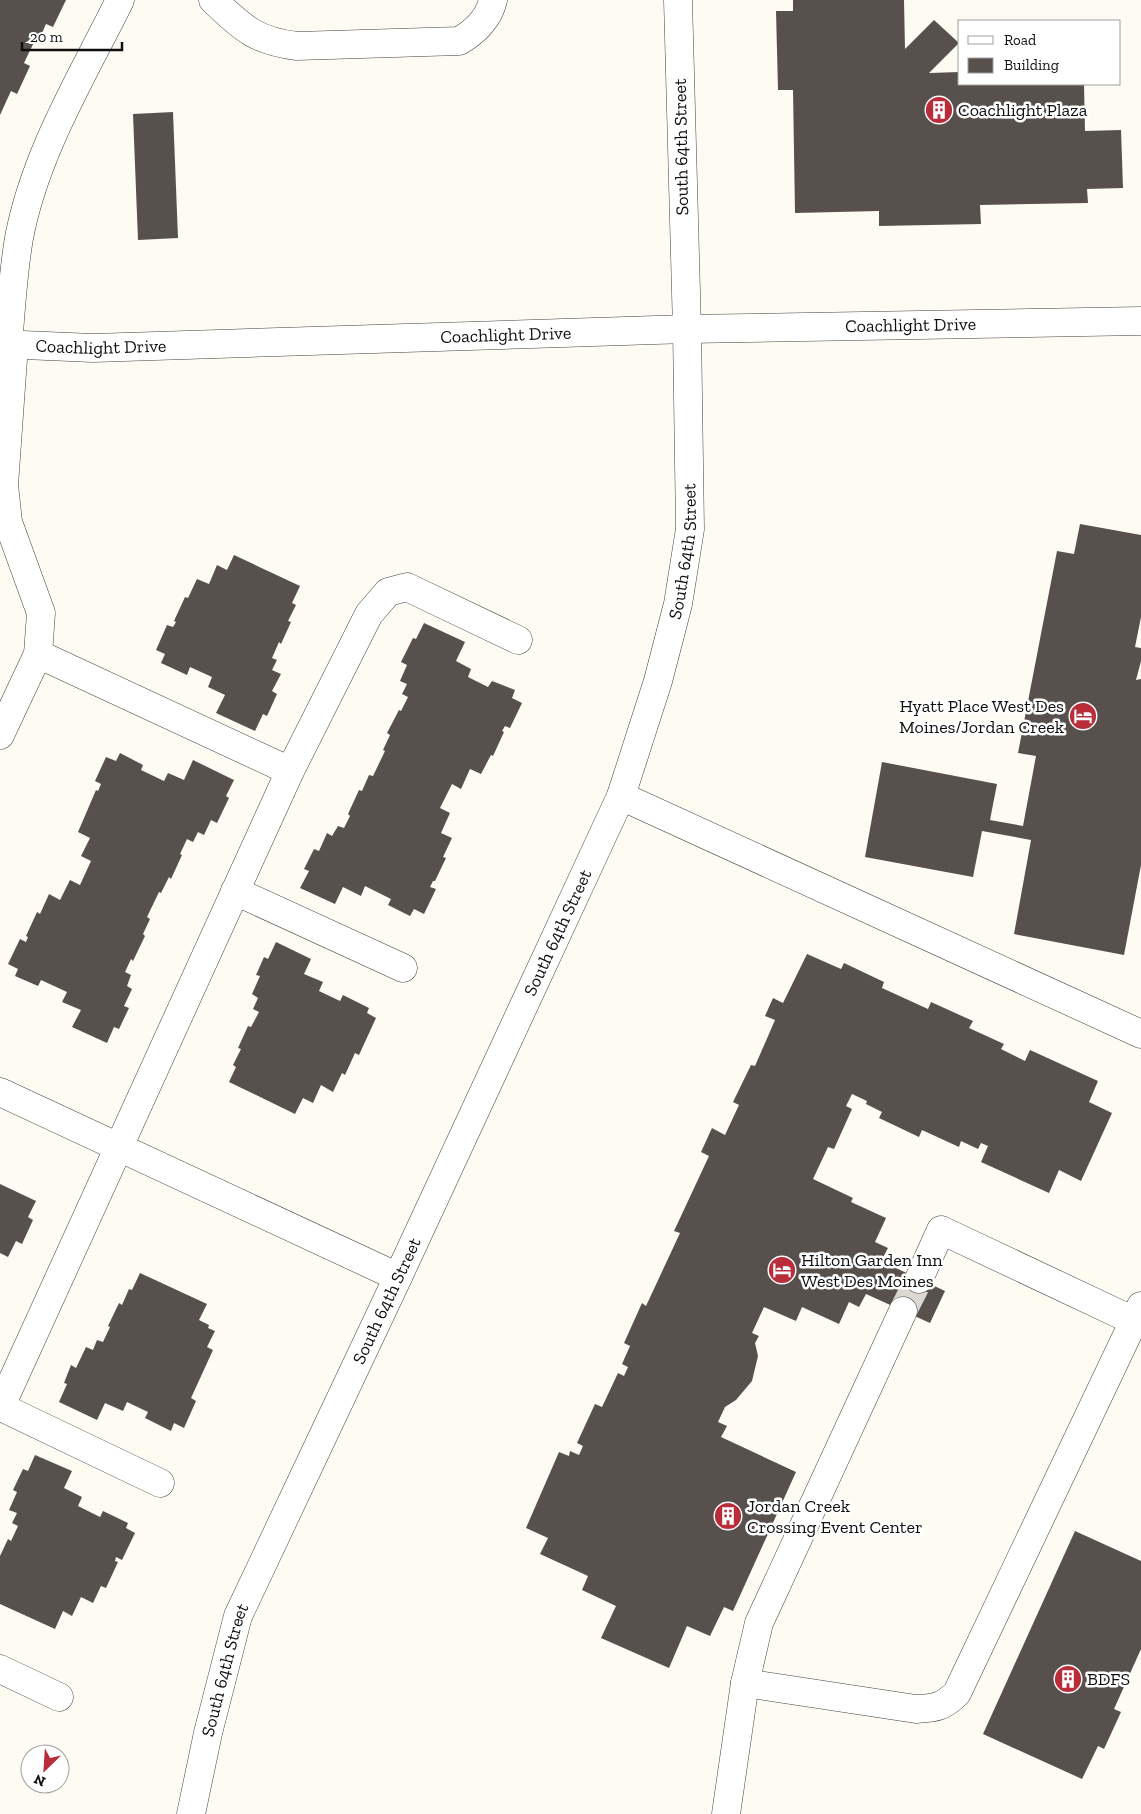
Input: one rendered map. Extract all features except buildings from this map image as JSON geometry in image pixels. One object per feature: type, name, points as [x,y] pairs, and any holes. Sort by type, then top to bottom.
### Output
[{"type":"street","points":[[0,735],[38,654],[41,613],[4,522],[7,345],[18,246],[28,202],[43,157],[59,120],[120,0]]},
{"type":"street","points":[[213,0],[252,34],[272,42],[297,46],[459,41],[474,32],[481,24],[493,0]]},
{"type":"street","name":"South 64th Street","points":[[191,1814],[208,1733],[238,1616],[398,1278],[621,796],[658,681],[678,604],[690,529],[687,329],[678,0]]},
{"type":"street","name":"Coachlight Drive","points":[[1011,323],[1141,302]]},
{"type":"street","name":"Coachlight Drive","points":[[7,345],[93,348],[687,329],[1141,321]]},
{"type":"street","points":[[160,1483],[0,1408],[290,771],[370,614],[388,592],[407,587],[518,640]]},
{"type":"street","points":[[38,654],[290,771]]},
{"type":"street","points":[[621,796],[1141,1034]]},
{"type":"street","points":[[235,891],[403,968]]},
{"type":"street","points":[[0,1092],[398,1278]]},
{"type":"street","points":[[745,1682],[916,1709],[933,1708],[946,1704],[957,1693],[1137,1314],[941,1230],[919,1278]]},
{"type":"street","points":[[726,1814],[745,1682],[758,1623],[904,1311]]},
{"type":"street","points":[[0,1669],[59,1697]]},
{"type":"tunnel","points":[[903,1311],[919,1279]]},
{"type":"place","name":"Coachlight Plaza","points":[[939,110]]},
{"type":"place","name":"Hyatt Place West Des Moines/Jordan Creek","points":[[1083,716]]},
{"type":"place","name":"Hilton Garden Inn West Des Moines","points":[[782,1270]]},
{"type":"place","name":"Jordan Creek Crossing Event Center","points":[[728,1516]]},
{"type":"place","name":"BDFS","points":[[1068,1679]]}]
